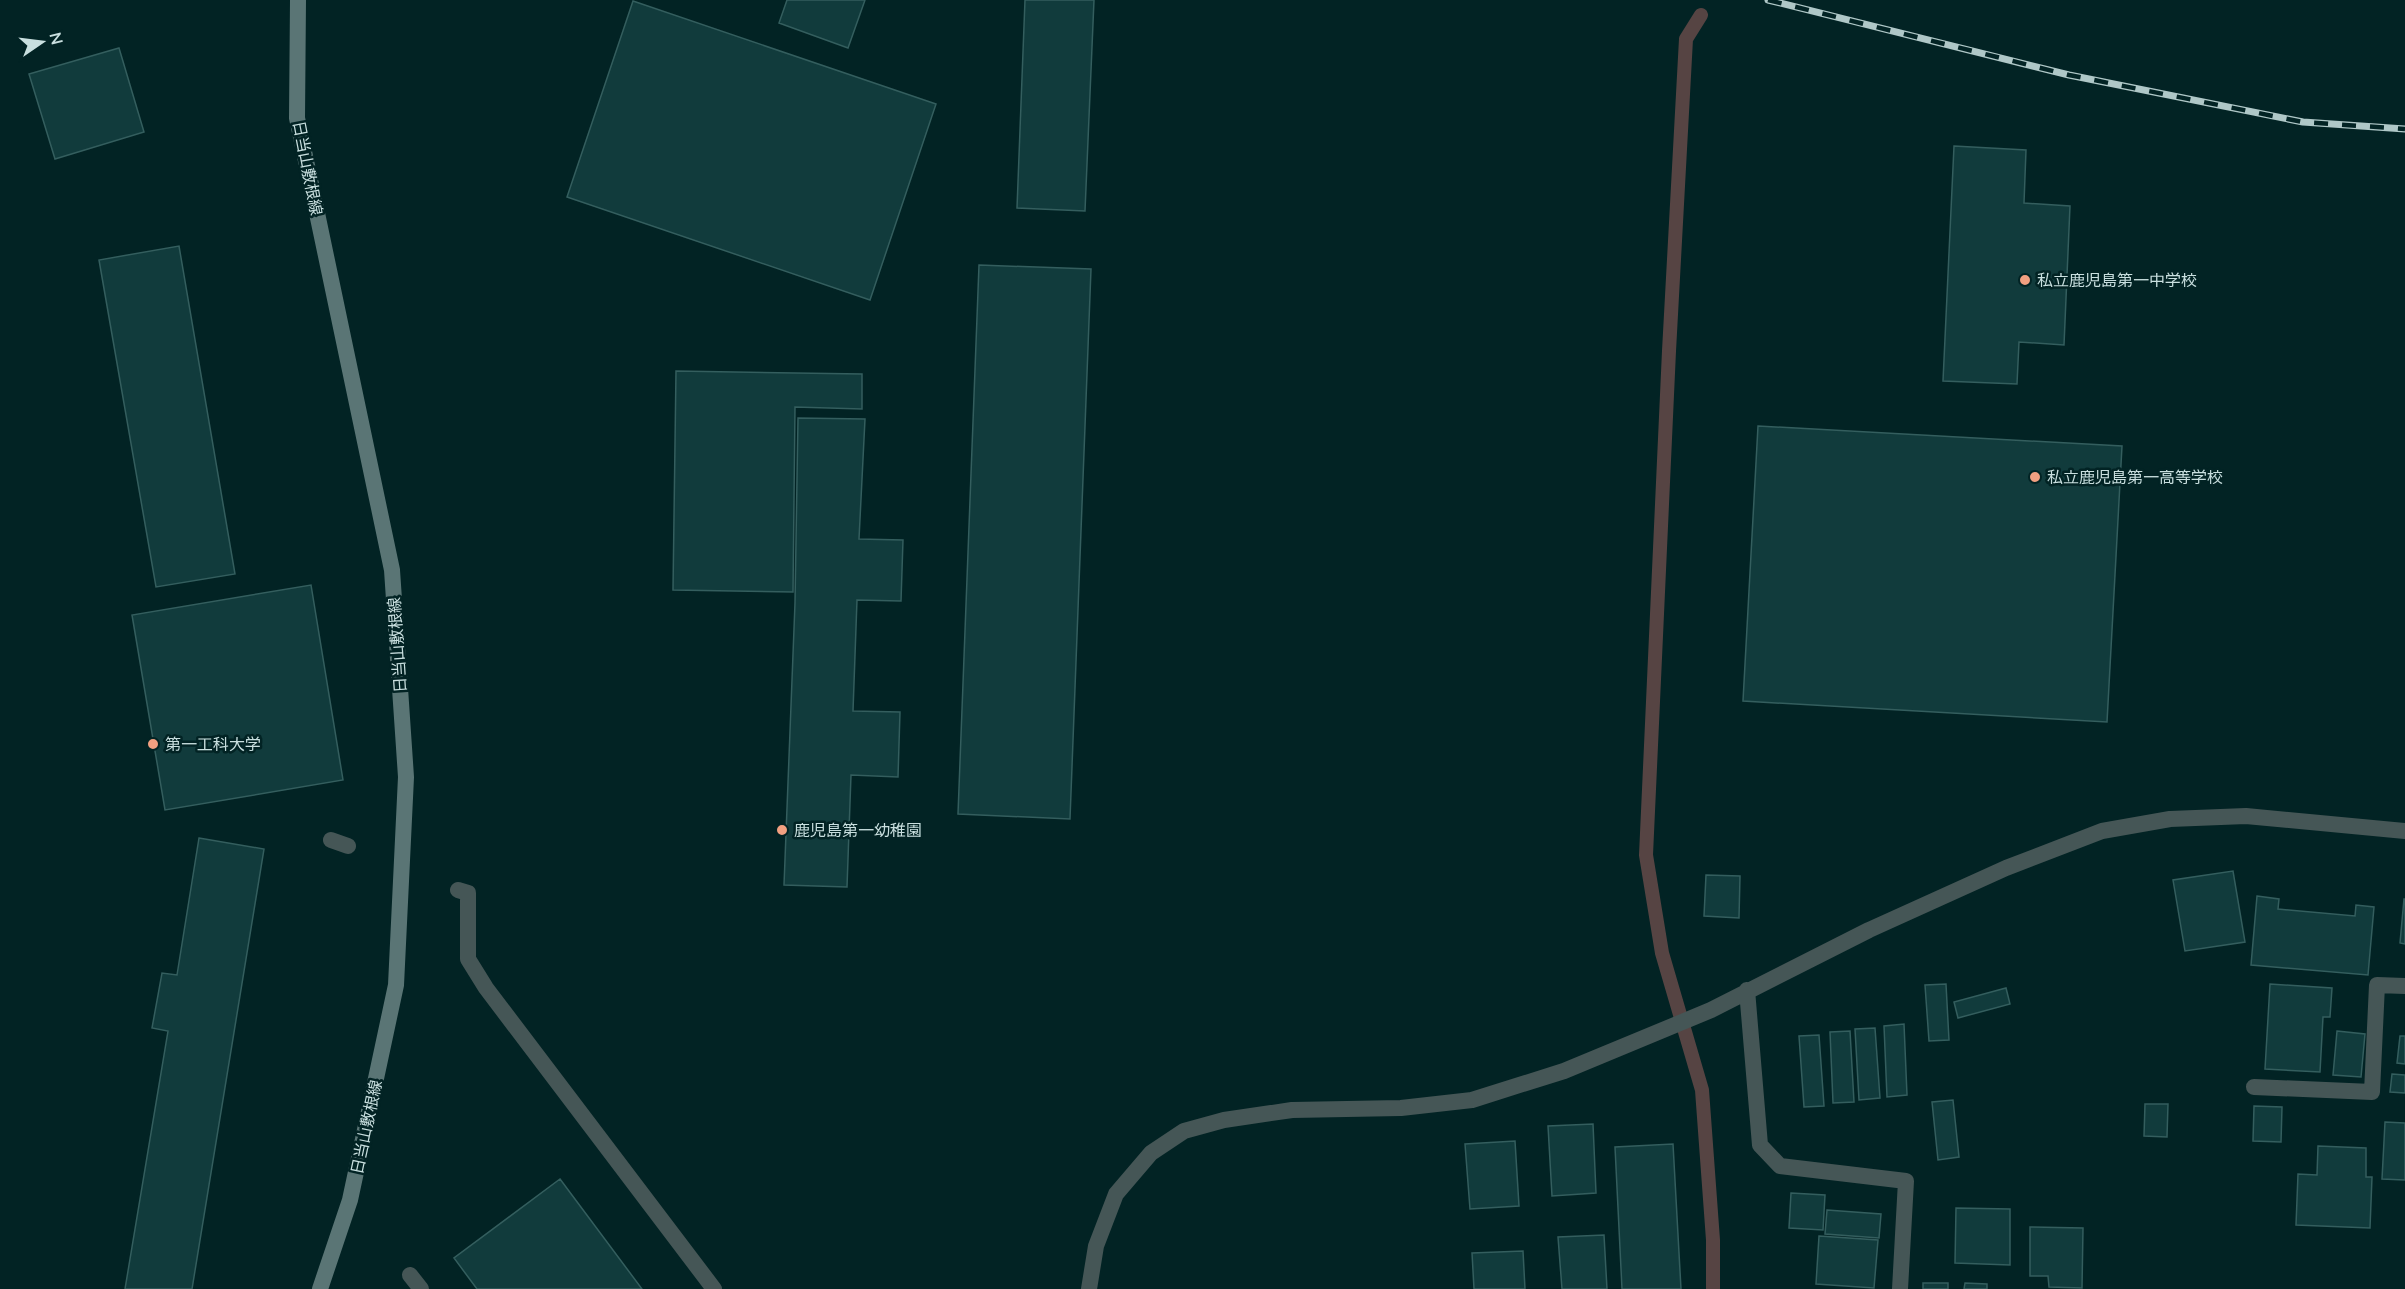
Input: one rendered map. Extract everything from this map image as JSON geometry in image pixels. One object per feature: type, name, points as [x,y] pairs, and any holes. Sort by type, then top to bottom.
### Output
[{"type":"main road","name":"日当山敷根線","points":[[298,0],[297,118],[392,570],[406,777],[396,985],[350,1200],[320,1289]]},
{"type":"street","points":[[1089,1289],[1096,1246],[1116,1194],[1151,1154],[1184,1131],[1224,1120],[1292,1110],[1401,1108],[1472,1100],[1564,1071],[1711,1010],[1869,930],[2006,868],[2103,831],[2170,819],[2246,816],[2405,831]]},
{"type":"street","points":[[331,840],[348,846]]},
{"type":"street","points":[[458,890],[468,893],[468,959],[486,988],[714,1289]]},
{"type":"street","points":[[2254,1087],[2372,1092],[2377,985],[2405,986]]},
{"type":"street","points":[[1747,990],[1760,1145],[1780,1166],[1906,1181],[1900,1289]]},
{"type":"street","points":[[410,1275],[421,1289]]},
{"type":"building","points":[[787,0],[865,0],[848,48],[779,23]]},
{"type":"building","points":[[1025,0],[1094,0],[1085,211],[1017,208]]},
{"type":"building","points":[[633,1],[936,104],[870,300],[567,197]]},
{"type":"building","points":[[119,48],[144,132],[55,159],[29,74]]},
{"type":"building","points":[[1954,146],[2026,150],[2024,203],[2070,206],[2064,345],[2019,342],[2017,384],[1943,381]]},
{"type":"building","points":[[179,246],[235,574],[156,587],[99,260]]},
{"type":"building","points":[[979,265],[1091,269],[1070,819],[958,814]]},
{"type":"building","points":[[676,371],[862,374],[862,409],[795,407],[793,592],[673,590]]},
{"type":"building","points":[[798,418],[865,419],[859,539],[903,540],[901,601],[857,600],[853,711],[900,712],[898,777],[851,775],[847,887],[784,885],[795,603]]},
{"type":"building","points":[[1758,426],[2122,446],[2107,722],[1743,701]]},
{"type":"building","points":[[311,585],[343,780],[165,810],[132,615]]},
{"type":"building","points":[[199,838],[264,849],[192,1289],[125,1289],[168,1031],[152,1028],[162,973],[177,975]]},
{"type":"building","points":[[2233,871],[2245,942],[2185,951],[2173,880]]},
{"type":"building","points":[[1706,875],[1740,876],[1739,918],[1704,916]]},
{"type":"building","points":[[2257,896],[2279,899],[2278,909],[2355,916],[2356,905],[2374,907],[2368,975],[2251,965]]},
{"type":"building","points":[[2405,899],[2405,944],[2400,943]]},
{"type":"building","points":[[1946,984],[1949,1040],[1929,1041],[1925,985]]},
{"type":"building","points":[[2270,984],[2332,988],[2330,1017],[2323,1017],[2320,1072],[2265,1069]]},
{"type":"building","points":[[2006,988],[2010,1004],[1958,1018],[1954,1002]]},
{"type":"building","points":[[1904,1024],[1907,1095],[1887,1097],[1884,1026]]},
{"type":"building","points":[[1875,1028],[1880,1098],[1859,1100],[1855,1029]]},
{"type":"building","points":[[1850,1031],[1854,1102],[1833,1103],[1830,1032]]},
{"type":"building","points":[[2337,1031],[2365,1034],[2361,1077],[2333,1075]]},
{"type":"building","points":[[1819,1035],[1824,1106],[1804,1107],[1799,1036]]},
{"type":"building","points":[[2400,1036],[2405,1036],[2405,1064],[2397,1063]]},
{"type":"building","points":[[2392,1074],[2405,1075],[2405,1093],[2390,1092]]},
{"type":"building","points":[[1953,1100],[1959,1157],[1938,1160],[1932,1102]]},
{"type":"building","points":[[2145,1104],[2168,1104],[2167,1137],[2144,1136]]},
{"type":"building","points":[[2254,1106],[2282,1107],[2281,1142],[2253,1141]]},
{"type":"building","points":[[2385,1122],[2405,1123],[2405,1180],[2382,1179]]},
{"type":"building","points":[[1593,1124],[1596,1193],[1552,1196],[1548,1126]]},
{"type":"building","points":[[1515,1141],[1519,1206],[1470,1209],[1465,1144]]},
{"type":"building","points":[[1673,1144],[1681,1289],[1622,1289],[1615,1147]]},
{"type":"building","points":[[2318,1146],[2366,1148],[2366,1177],[2372,1177],[2370,1228],[2296,1225],[2298,1174],[2317,1175]]},
{"type":"building","points":[[560,1179],[642,1289],[477,1289],[454,1258]]},
{"type":"building","points":[[1791,1193],[1825,1195],[1823,1230],[1789,1228]]},
{"type":"building","points":[[1956,1208],[2010,1209],[2010,1265],[1955,1263]]},
{"type":"building","points":[[1827,1210],[1881,1214],[1879,1238],[1825,1234]]},
{"type":"building","points":[[2030,1227],[2083,1228],[2082,1288],[2049,1287],[2048,1276],[2030,1276]]},
{"type":"building","points":[[1604,1235],[1607,1289],[1562,1289],[1558,1237]]},
{"type":"building","points":[[1819,1236],[1878,1240],[1874,1288],[1816,1284]]},
{"type":"building","points":[[1523,1251],[1525,1289],[1474,1289],[1472,1253]]},
{"type":"building","points":[[1923,1283],[1948,1283],[1948,1289],[1923,1289]]},
{"type":"building","points":[[1965,1283],[1987,1284],[1987,1289],[1964,1289]]},
{"type":"waterway","points":[[1701,15],[1686,39],[1646,855],[1662,953],[1702,1090],[1713,1240],[1713,1289]]},
{"type":"railway","points":[[1768,0],[2069,75],[2303,122],[2405,129]]},
{"type":"place","name":"私立鹿児島第一中学校","points":[[2025,280]]},
{"type":"place","name":"私立鹿児島第一高等学校","points":[[2035,477]]},
{"type":"place","name":"第一工科大学","points":[[153,744]]},
{"type":"place","name":"鹿児島第一幼稚園","points":[[782,830]]}]
